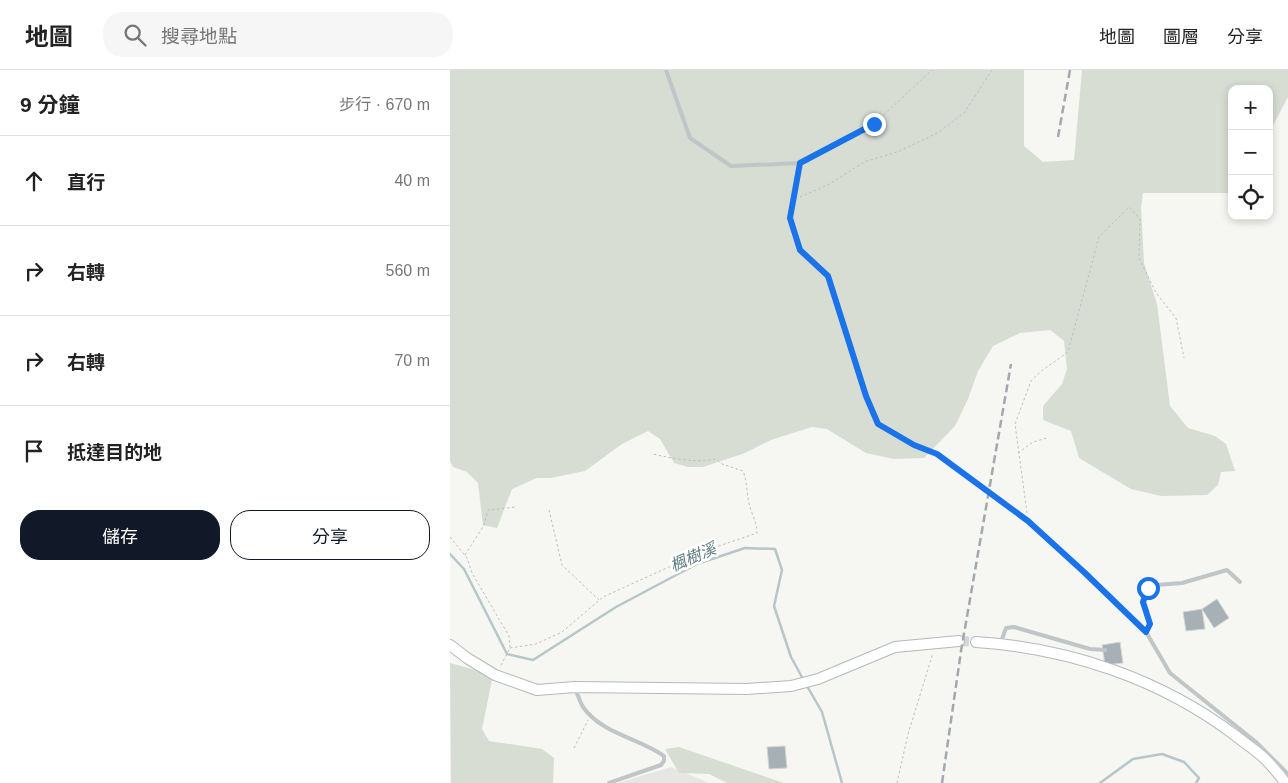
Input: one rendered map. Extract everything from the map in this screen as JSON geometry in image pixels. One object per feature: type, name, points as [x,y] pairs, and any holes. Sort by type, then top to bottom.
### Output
[{"type":"street","points":[[450,645],[495,675],[537,690],[574,687],[747,688],[791,686],[818,679],[895,647],[959,641]]},
{"type":"street","points":[[976,642],[1001,643],[1105,666],[1187,702],[1213,719],[1266,760],[1286,783]]},
{"type":"lane","points":[[666,70],[690,138],[731,166],[800,163],[790,218],[800,250],[828,276],[866,396],[878,424],[914,445],[937,454],[1028,521],[1146,632],[1170,672],[1256,742],[1288,774]]},
{"type":"lane","points":[[1146,632],[1150,624],[1143,602],[1148,588],[1156,584],[1182,584],[1227,570],[1240,582]]},
{"type":"lane","points":[[1001,643],[1006,628],[1014,627],[1090,649],[1105,650]]},
{"type":"lane","points":[[574,687],[583,706],[610,730],[652,748],[664,756],[661,766],[609,783]]},
{"type":"path","points":[[800,163],[874,124],[932,70]]},
{"type":"path","points":[[793,200],[828,185],[864,162],[900,151],[939,132],[964,113],[992,70]]},
{"type":"path","points":[[1028,521],[1015,424],[1030,381],[1068,352],[1099,237],[1129,206],[1140,220],[1139,258],[1156,293],[1176,318],[1184,358]]},
{"type":"path","points":[[1018,454],[1033,442],[1047,438]]},
{"type":"path","points":[[510,648],[536,644],[562,632],[603,597],[704,551],[757,533],[757,522],[751,511],[746,477],[743,471],[722,464],[716,459],[701,462],[681,461],[653,454]]},
{"type":"path","points":[[465,555],[484,525],[488,510],[516,507]]},
{"type":"path","points":[[549,510],[562,565],[600,600]]},
{"type":"path","points":[[450,537],[465,555],[472,572],[509,636],[510,648],[495,675]]},
{"type":"path","points":[[897,783],[908,734],[937,643]]},
{"type":"path","points":[[574,748],[591,715]]},
{"type":"shaded area","points":[[450,70],[1024,70],[1024,146],[1043,162],[1074,160],[1082,70],[1288,70],[1288,97],[1273,125],[1273,85],[1228,85],[1228,193],[1143,193],[1141,207],[1144,263],[1157,304],[1170,406],[1188,428],[1215,436],[1226,444],[1235,471],[1221,472],[1218,485],[1207,495],[1161,496],[1131,489],[1079,458],[1071,431],[1043,420],[1043,406],[1062,384],[1067,369],[1064,341],[1050,330],[1020,333],[993,346],[978,371],[968,399],[955,426],[924,458],[894,459],[866,453],[827,429],[812,427],[771,440],[745,453],[703,467],[688,467],[674,463],[660,439],[648,431],[622,444],[585,471],[551,478],[537,478],[512,489],[497,528],[483,525],[478,483],[467,472],[453,467],[450,461]]},
{"type":"shaded area","points":[[450,663],[493,675],[482,729],[489,741],[542,749],[554,758],[553,783],[451,783]]},
{"type":"shaded area","points":[[679,747],[784,783],[727,783],[709,774],[679,773],[665,749]]},
{"type":"shaded area","points":[[671,767],[709,783],[618,783]]},
{"type":"building","points":[[1217,599],[1229,618],[1214,628],[1202,609]]},
{"type":"building","points":[[1202,609],[1205,629],[1186,631],[1183,612]]},
{"type":"building","points":[[1120,642],[1123,663],[1105,665],[1102,645]]},
{"type":"building","points":[[785,746],[787,768],[769,769],[767,747]]},
{"type":"waterway","name":"楓樹溪","points":[[450,554],[464,569],[507,654],[533,660],[616,607],[697,564],[745,548],[775,549],[782,570],[774,606],[791,657],[803,679]]},
{"type":"waterway","name":"楓樹溪","points":[[807,686],[822,712],[842,783]]},
{"type":"waterway","name":"楓樹溪","points":[[1100,783],[1133,759],[1162,754],[1184,762],[1199,778],[1196,783]]},
{"type":"tunnel","points":[[959,641],[976,642]]},
{"type":"railway","points":[[1058,137],[1070,70]]},
{"type":"railway","points":[[942,783],[961,651],[1011,364]]},
{"type":"route","points":[[874,124],[800,163],[790,218],[800,250],[828,276],[866,396],[878,424],[914,445],[937,454],[1028,521],[1146,632],[1150,624],[1143,602],[1148,588]]}]
